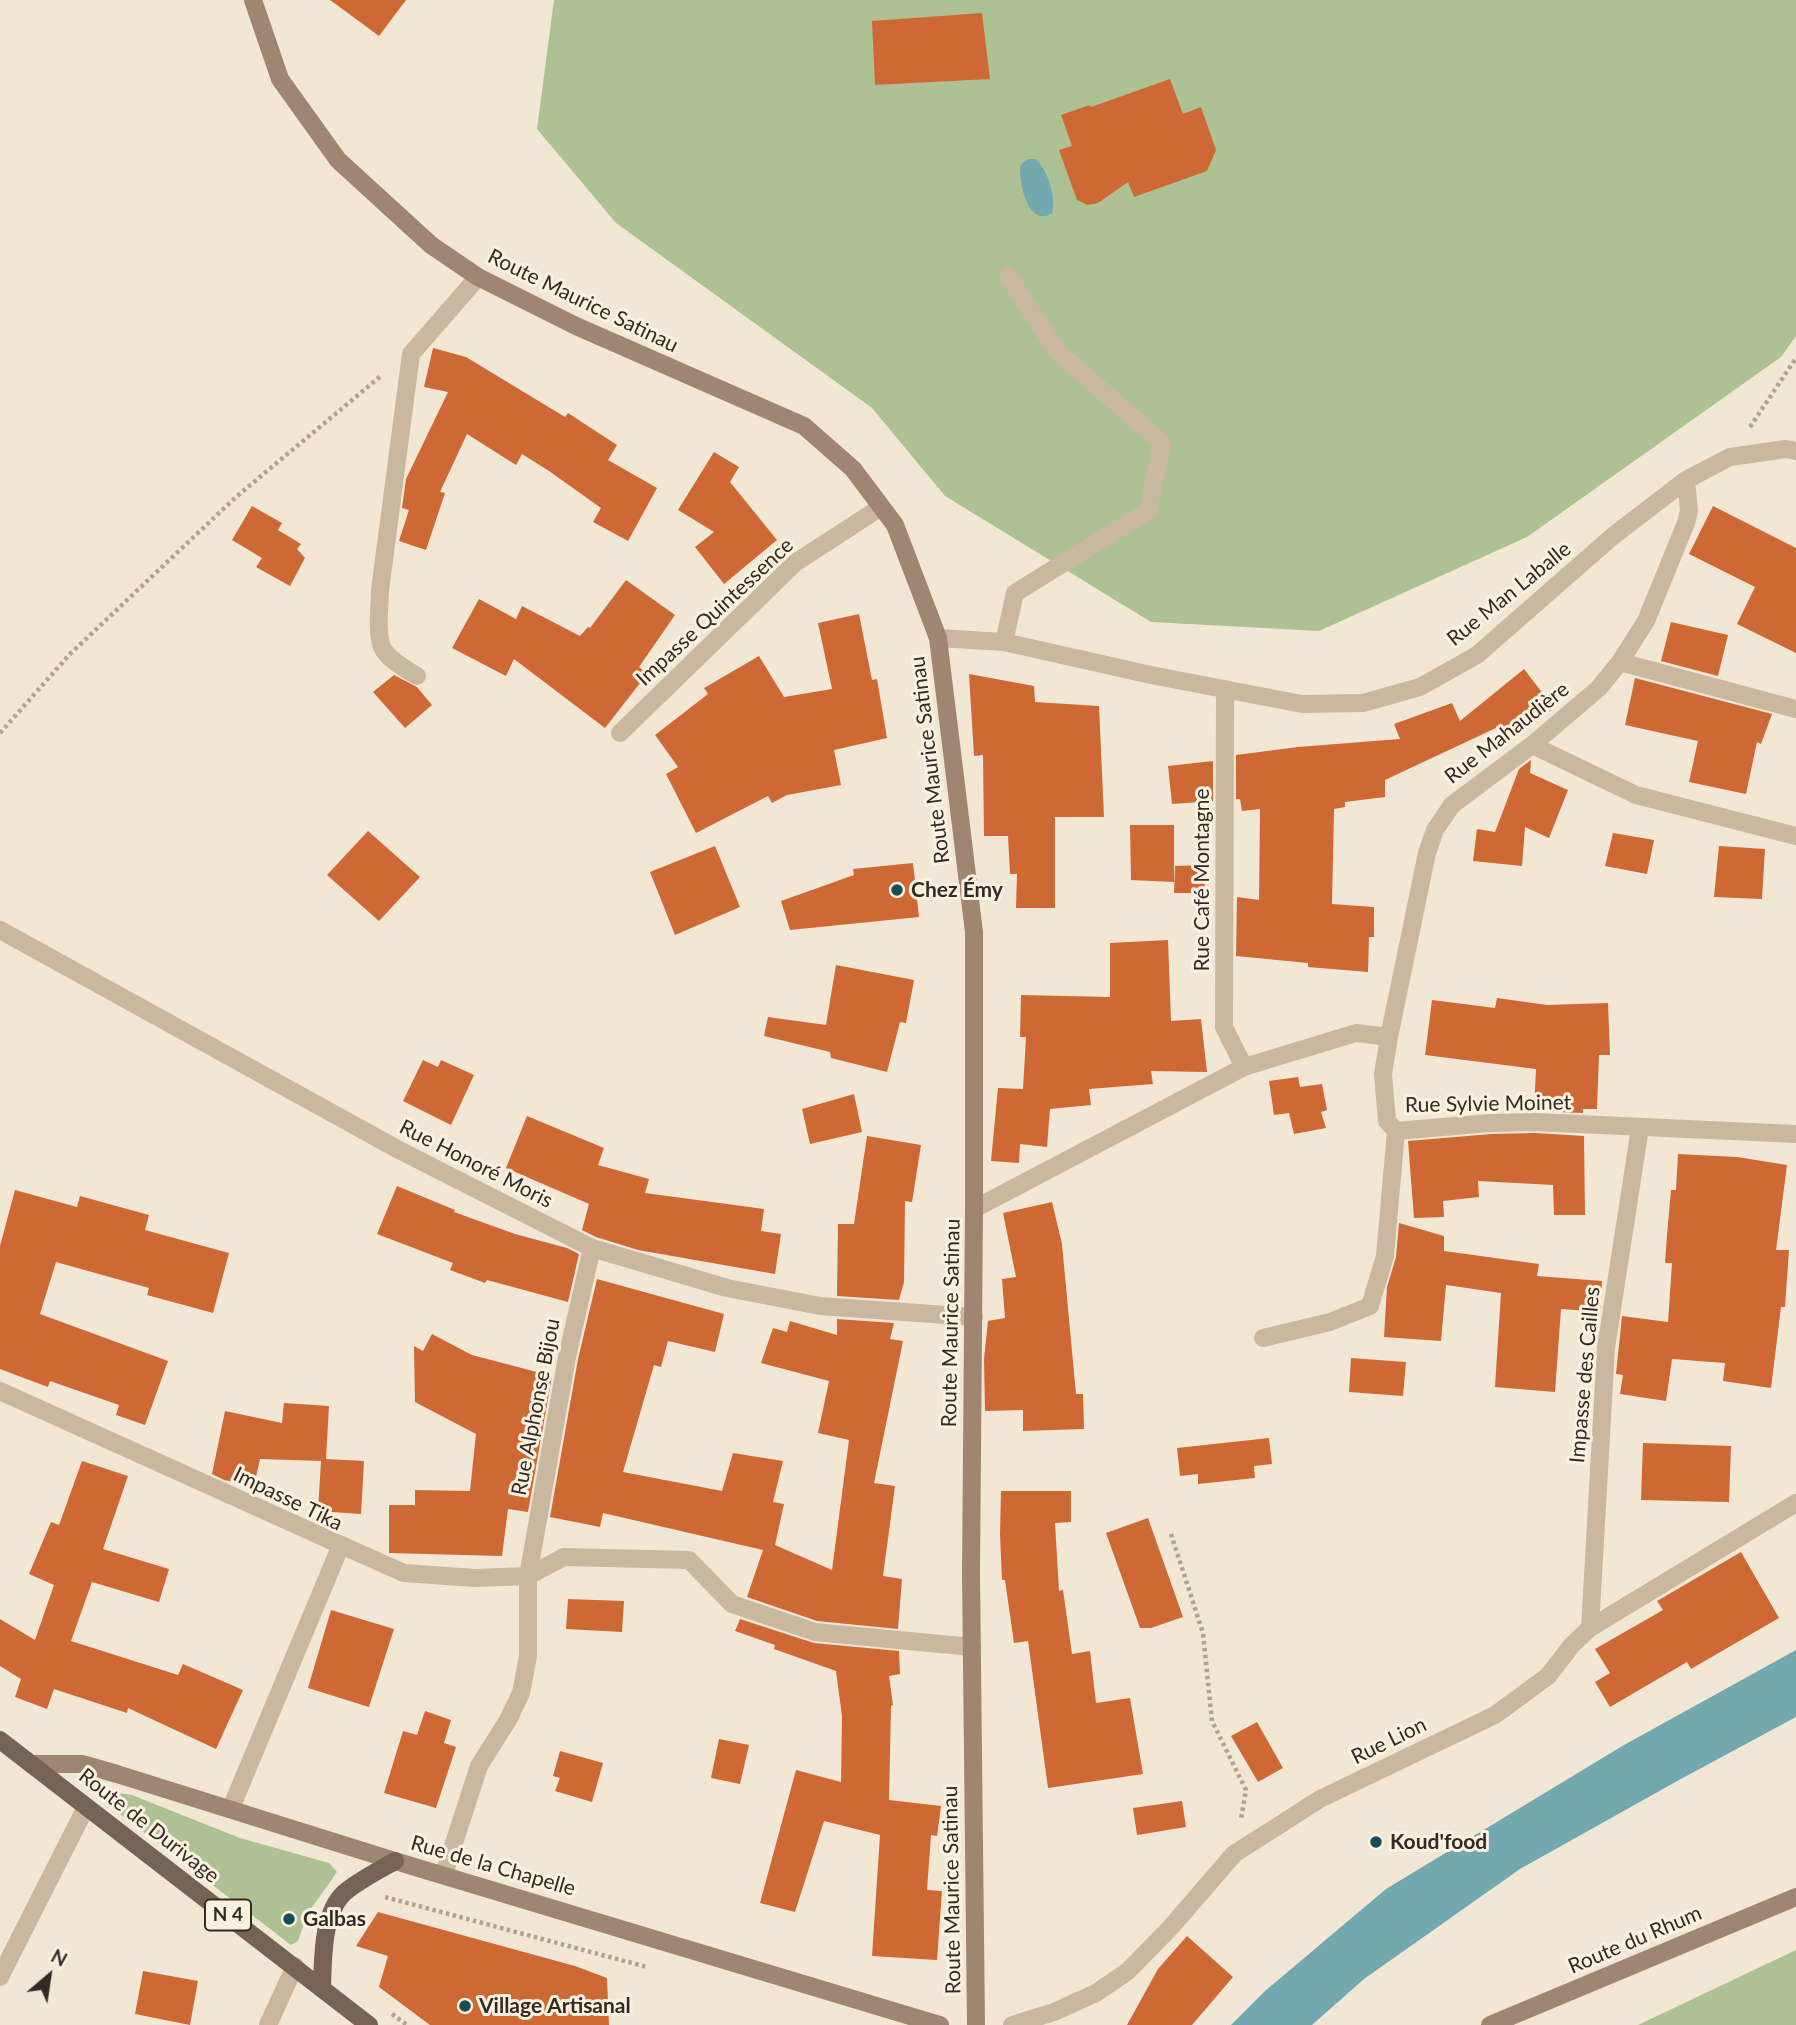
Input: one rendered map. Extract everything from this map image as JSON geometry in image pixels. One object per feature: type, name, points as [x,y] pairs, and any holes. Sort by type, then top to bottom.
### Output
[{"type":"main road","name":"Route Maurice Satinau","points":[[253,0],[280,79],[338,160],[430,245],[478,277],[576,326],[804,426],[853,469],[895,526],[938,638],[974,932],[972,1647],[976,2025]]},
{"type":"main road","name":"Route de Durivage","points":[[0,1740],[369,2025]]},
{"type":"main road","name":"Rue de la Chapelle","points":[[31,1764],[82,1764],[940,2025]]},
{"type":"main road","points":[[322,1987],[324,1944],[335,1908],[342,1896],[358,1882],[395,1861]]},
{"type":"main road","name":"Route du Rhum","points":[[1492,2025],[1796,1897]]},
{"type":"street","points":[[1003,642],[1015,593],[1148,511],[1162,443],[1057,351],[1009,276]]},
{"type":"street","points":[[417,676],[382,648],[380,627],[380,590],[411,354],[478,277]]},
{"type":"street","name":"Rue Man Laballe","points":[[938,638],[1003,642],[1151,675],[1303,704],[1363,703],[1420,687],[1477,655],[1613,536],[1686,480],[1730,457],[1786,449],[1796,451]]},
{"type":"street","name":"Rue Mahaudière","points":[[1389,1037],[1427,853],[1435,830],[1452,805],[1532,745],[1599,688],[1620,662],[1646,621],[1686,523],[1689,510],[1686,480]]},
{"type":"street","name":"Impasse Quintessence","points":[[620,733],[795,563],[881,507]]},
{"type":"street","points":[[1620,662],[1796,709]]},
{"type":"street","name":"Rue Café Montagne","points":[[1225,689],[1224,1027],[1244,1067]]},
{"type":"street","points":[[1532,745],[1636,795],[1796,836]]},
{"type":"street","name":"Rue Honoré Moris","points":[[0,930],[399,1150],[592,1248],[727,1288],[820,1306],[974,1317]]},
{"type":"street","points":[[974,1209],[1244,1067],[1356,1033],[1389,1037]]},
{"type":"street","name":"Rue Sylvie Moinet","points":[[1389,1037],[1383,1074],[1387,1121],[1396,1131],[1535,1122],[1796,1134]]},
{"type":"street","name":"Impasse des Cailles","points":[[1590,1628],[1606,1348],[1640,1128]]},
{"type":"street","points":[[1263,1338],[1330,1322],[1370,1306],[1385,1256],[1396,1131]]},
{"type":"street","name":"Rue Alphonse Bijou","points":[[443,1874],[479,1766],[508,1720],[521,1693],[528,1656],[528,1576],[567,1357],[592,1248]]},
{"type":"street","name":"Impasse Tika","points":[[0,1391],[341,1545],[231,1808]]},
{"type":"street","name":"Rue Lion","points":[[1012,2025],[1054,2012],[1096,1993],[1128,1971],[1171,1927],[1234,1854],[1321,1799],[1495,1715],[1548,1675],[1590,1628],[1796,1503]]},
{"type":"street","points":[[341,1545],[404,1573],[475,1578],[528,1576],[564,1557],[689,1560],[732,1604],[815,1632],[972,1647]]},
{"type":"street","points":[[0,1977],[86,1807]]},
{"type":"street","points":[[268,2025],[295,1966]]},
{"type":"path","points":[[0,733],[70,654],[236,496],[384,373],[411,354]]},
{"type":"path","points":[[1730,457],[1796,358]]},
{"type":"path","points":[[1171,1534],[1203,1633],[1212,1721],[1246,1790],[1234,1854]]},
{"type":"path","points":[[378,1896],[648,1968]]},
{"type":"path","points":[[386,2010],[407,2025]]},
{"type":"green space","points":[[554,0],[1796,0],[1796,336],[1781,357],[1527,537],[1319,631],[1151,622],[945,496],[872,408],[616,223],[537,129]]},
{"type":"green space","points":[[111,1792],[132,1795],[240,1838],[329,1863],[337,1872],[308,1913],[298,1941],[291,1945],[116,1811],[108,1798]]},
{"type":"green space","points":[[1796,1950],[1796,2025],[1638,2025]]},
{"type":"water","points":[[1035,159],[1047,176],[1052,192],[1052,213],[1043,216],[1036,214],[1030,207],[1020,178],[1022,163]]},
{"type":"water","points":[[1796,1650],[1796,1717],[1520,1869],[1364,1979],[1312,2025],[1231,2025],[1265,1991],[1386,1889],[1624,1745]]},
{"type":"building","points":[[330,0],[406,0],[379,36]]},
{"type":"building","points":[[982,13],[990,79],[875,85],[872,21]]},
{"type":"building","points":[[1170,79],[1183,114],[1201,107],[1216,150],[1207,171],[1134,197],[1128,182],[1098,203],[1088,205],[1077,200],[1059,150],[1072,146],[1061,115]]},
{"type":"building","points":[[433,348],[466,357],[565,417],[568,413],[617,445],[608,460],[657,488],[628,541],[593,522],[601,508],[549,471],[522,454],[516,465],[467,434],[440,492],[445,493],[426,550],[399,541],[409,510],[402,508],[406,479],[448,392],[424,387]]},
{"type":"building","points":[[714,452],[739,467],[730,482],[777,540],[724,584],[695,547],[714,532],[678,510]]},
{"type":"building","points":[[252,506],[282,523],[278,530],[301,544],[297,549],[305,558],[290,586],[256,567],[262,558],[232,540]]},
{"type":"building","points":[[1713,506],[1796,548],[1796,653],[1737,624],[1755,587],[1689,554]]},
{"type":"building","points":[[626,580],[675,615],[639,667],[647,674],[605,728],[514,659],[506,676],[452,648],[479,599],[516,619],[522,606],[580,636],[590,628]]},
{"type":"building","points":[[859,614],[872,680],[877,679],[887,738],[834,750],[841,785],[787,795],[772,803],[768,796],[696,833],[666,774],[678,767],[655,735],[708,694],[704,688],[759,656],[784,697],[832,689],[818,623]]},
{"type":"building","points":[[1671,622],[1728,635],[1718,676],[1661,661]]},
{"type":"building","points":[[1524,669],[1554,708],[1510,742],[1498,727],[1385,780],[1385,797],[1345,802],[1345,807],[1334,809],[1332,904],[1374,907],[1374,937],[1369,937],[1368,972],[1308,967],[1308,963],[1236,956],[1237,897],[1259,900],[1260,809],[1242,811],[1240,799],[1236,799],[1236,755],[1400,739],[1394,724],[1452,703],[1460,721]]},
{"type":"building","points":[[969,674],[1034,686],[1035,702],[1099,706],[1104,817],[1055,817],[1055,908],[1016,908],[1017,874],[1010,874],[1008,836],[984,836],[983,755],[974,756]]},
{"type":"building","points":[[394,675],[417,687],[432,705],[405,728],[373,692]]},
{"type":"building","points":[[1635,678],[1772,714],[1761,744],[1757,742],[1746,794],[1689,782],[1698,741],[1625,725]]},
{"type":"building","points":[[1531,760],[1530,773],[1568,790],[1549,838],[1525,827],[1522,866],[1473,861],[1477,829],[1495,832],[1519,769]]},
{"type":"building","points":[[1213,761],[1213,801],[1172,804],[1168,766]]},
{"type":"building","points":[[1130,825],[1174,825],[1174,882],[1131,880]]},
{"type":"building","points":[[368,831],[420,877],[379,921],[327,875]]},
{"type":"building","points":[[1613,833],[1654,840],[1647,874],[1605,866]]},
{"type":"building","points":[[715,846],[740,907],[675,935],[650,872]]},
{"type":"building","points":[[1719,846],[1765,849],[1762,899],[1714,897]]},
{"type":"building","points":[[913,863],[919,917],[790,930],[781,901],[854,875],[853,869]]},
{"type":"building","points":[[1204,865],[1205,893],[1174,893],[1175,866]]},
{"type":"building","points":[[1168,940],[1171,1021],[1201,1019],[1207,1072],[1151,1071],[1153,1084],[1089,1089],[1091,1105],[1050,1109],[1047,1147],[1020,1144],[1019,1163],[991,1161],[998,1088],[1023,1089],[1026,1037],[1020,1037],[1021,995],[1110,997],[1110,943]]},
{"type":"building","points":[[836,965],[914,980],[906,1023],[900,1022],[887,1072],[831,1058],[830,1052],[764,1036],[768,1017],[826,1025]]},
{"type":"building","points":[[1497,998],[1547,1005],[1608,1003],[1610,1055],[1599,1055],[1597,1109],[1583,1109],[1583,1113],[1534,1111],[1536,1069],[1425,1055],[1432,1000],[1495,1008]]},
{"type":"building","points":[[423,1060],[438,1067],[441,1060],[474,1075],[451,1125],[403,1101]]},
{"type":"building","points":[[1298,1077],[1300,1087],[1322,1084],[1327,1110],[1321,1112],[1326,1128],[1294,1134],[1289,1113],[1274,1115],[1269,1081]]},
{"type":"building","points":[[854,1094],[862,1132],[810,1144],[802,1109]]},
{"type":"building","points":[[527,1116],[604,1148],[598,1165],[649,1179],[645,1193],[764,1209],[761,1231],[781,1234],[775,1274],[638,1250],[582,1230],[589,1204],[506,1168]]},
{"type":"building","points":[[1535,1133],[1584,1136],[1585,1215],[1554,1215],[1553,1185],[1478,1181],[1479,1197],[1443,1201],[1444,1217],[1414,1218],[1408,1141]]},
{"type":"building","points":[[867,1136],[921,1145],[912,1202],[905,1201],[904,1282],[899,1300],[837,1296],[838,1224],[854,1224]]},
{"type":"building","points":[[1678,1154],[1737,1157],[1787,1165],[1776,1250],[1789,1250],[1785,1307],[1781,1307],[1771,1388],[1723,1381],[1725,1363],[1672,1359],[1666,1401],[1620,1394],[1623,1375],[1616,1374],[1622,1316],[1668,1322],[1672,1263],[1665,1263],[1671,1190],[1676,1190]]},
{"type":"building","points":[[397,1186],[455,1210],[454,1212],[579,1254],[568,1302],[487,1280],[485,1283],[450,1270],[453,1263],[377,1234]]},
{"type":"building","points":[[15,1190],[77,1207],[80,1196],[149,1215],[145,1230],[229,1253],[213,1313],[147,1295],[149,1288],[56,1262],[40,1314],[168,1361],[145,1425],[116,1415],[119,1405],[50,1381],[48,1387],[0,1369],[0,1246]]},
{"type":"building","points":[[1052,1202],[1062,1244],[1076,1394],[1083,1394],[1084,1429],[1023,1431],[1023,1410],[985,1411],[984,1359],[988,1321],[1005,1318],[1002,1279],[1016,1277],[1003,1213]]},
{"type":"building","points":[[1399,1223],[1444,1236],[1444,1251],[1539,1264],[1537,1276],[1602,1281],[1600,1312],[1561,1309],[1555,1392],[1495,1387],[1501,1293],[1446,1285],[1441,1341],[1384,1337],[1387,1287],[1396,1257]]},
{"type":"building","points":[[597,1279],[724,1314],[715,1352],[668,1341],[661,1367],[654,1365],[623,1472],[722,1491],[733,1453],[783,1461],[773,1502],[784,1504],[775,1545],[832,1570],[849,1440],[818,1433],[829,1381],[761,1363],[773,1328],[787,1332],[790,1321],[837,1335],[837,1319],[894,1323],[890,1339],[903,1341],[874,1483],[895,1486],[883,1576],[902,1579],[898,1629],[817,1621],[747,1597],[763,1550],[603,1513],[600,1527],[550,1517],[578,1359]]},
{"type":"building","points":[[432,1334],[472,1355],[552,1376],[528,1512],[508,1509],[502,1556],[389,1553],[389,1505],[415,1505],[415,1490],[470,1491],[476,1434],[415,1402],[414,1346],[423,1351]]},
{"type":"building","points":[[1351,1358],[1406,1362],[1403,1396],[1349,1392]]},
{"type":"building","points":[[284,1403],[329,1406],[326,1459],[364,1461],[361,1514],[318,1511],[321,1461],[260,1459],[254,1486],[224,1480],[212,1474],[225,1411],[282,1423]]},
{"type":"building","points":[[1269,1438],[1272,1464],[1254,1466],[1255,1478],[1198,1484],[1198,1474],[1180,1476],[1177,1448]]},
{"type":"building","points":[[1643,1443],[1731,1446],[1729,1502],[1641,1500]]},
{"type":"building","points":[[82,1461],[128,1476],[103,1549],[169,1569],[159,1602],[92,1582],[71,1641],[178,1675],[183,1664],[243,1690],[216,1749],[128,1708],[127,1713],[54,1689],[47,1709],[15,1697],[21,1679],[0,1666],[0,1619],[35,1640],[54,1585],[29,1574],[51,1522],[59,1525]]},
{"type":"building","points":[[1001,1491],[1071,1491],[1071,1522],[1055,1523],[1059,1591],[1063,1590],[1072,1654],[1090,1651],[1096,1703],[1130,1698],[1143,1774],[1048,1788],[1028,1641],[1014,1643],[1005,1580],[1002,1580]]},
{"type":"building","points":[[1148,1518],[1183,1617],[1151,1628],[1140,1628],[1106,1533]]},
{"type":"building","points":[[1741,1552],[1779,1618],[1691,1669],[1687,1662],[1610,1707],[1595,1682],[1610,1673],[1595,1649],[1663,1610],[1657,1601]]},
{"type":"building","points":[[568,1599],[624,1601],[622,1632],[566,1629]]},
{"type":"building","points":[[331,1610],[394,1629],[369,1707],[308,1688]]},
{"type":"building","points":[[740,1619],[814,1643],[899,1651],[900,1674],[889,1676],[893,1705],[889,1800],[941,1806],[937,1836],[931,1835],[927,1890],[942,1891],[937,1960],[872,1956],[880,1835],[824,1821],[795,1912],[760,1903],[796,1770],[841,1782],[842,1716],[836,1671],[774,1649],[775,1645],[735,1631]]},
{"type":"building","points":[[425,1711],[451,1720],[444,1743],[456,1747],[436,1808],[384,1793],[403,1731],[417,1735]]},
{"type":"building","points":[[1257,1722],[1283,1768],[1258,1782],[1231,1736]]},
{"type":"building","points":[[719,1739],[749,1745],[740,1784],[711,1778]]},
{"type":"building","points":[[560,1751],[603,1763],[592,1802],[555,1791],[560,1778],[553,1776]]},
{"type":"building","points":[[1182,1801],[1186,1827],[1137,1835],[1133,1808]]},
{"type":"building","points":[[378,1912],[575,1966],[607,1978],[609,2025],[430,2025],[379,1987],[388,1956],[356,1946]]},
{"type":"building","points":[[1187,1936],[1233,1977],[1192,2025],[1127,2025],[1158,1969]]},
{"type":"building","points":[[143,1971],[198,1981],[190,2025],[135,2014]]},
{"type":"place","name":"Chez Émy","points":[[897,890]]},
{"type":"place","name":"Koud'food","points":[[1376,1842]]},
{"type":"place","name":"Galbas","points":[[289,1919]]},
{"type":"place","name":"Village Artisanal","points":[[465,2006]]}]
